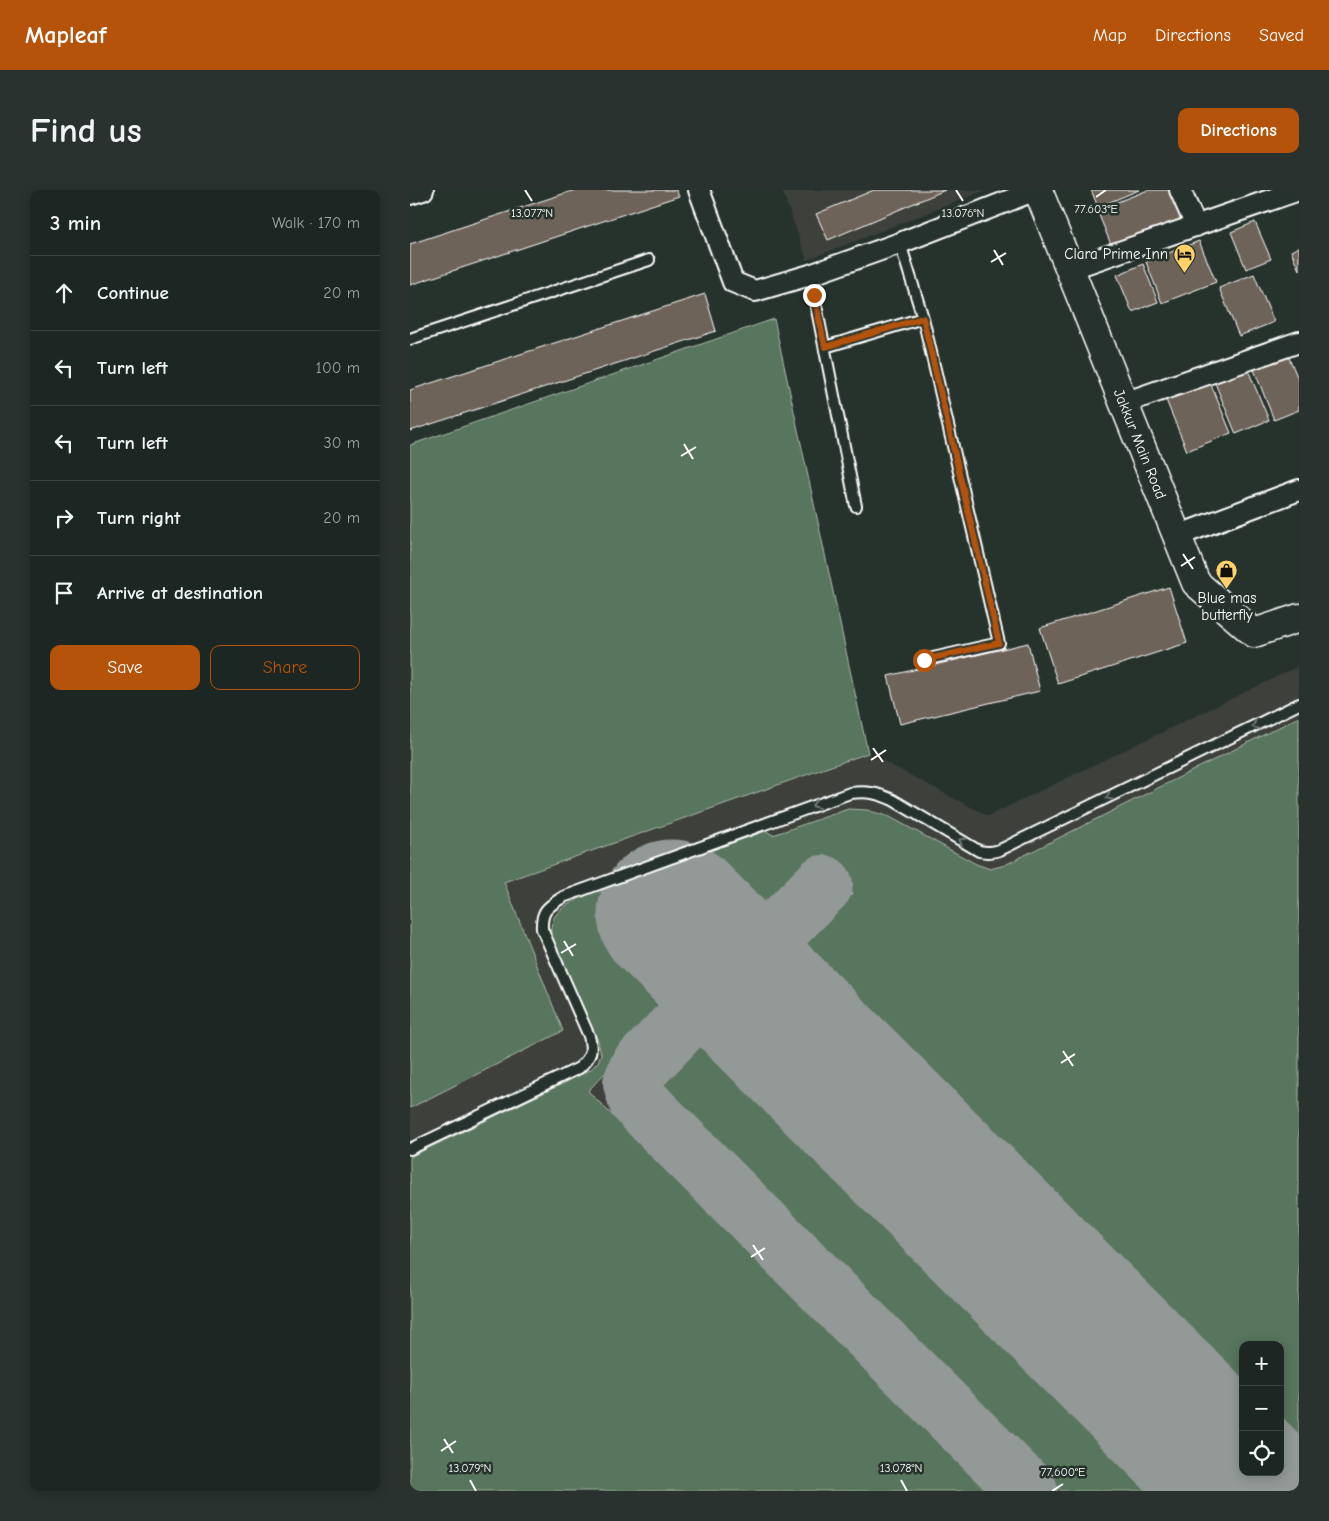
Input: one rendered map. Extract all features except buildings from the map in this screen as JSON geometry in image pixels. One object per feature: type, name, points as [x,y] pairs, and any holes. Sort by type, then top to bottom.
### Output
[{"type":"street","points":[[410,194],[423,190]]},
{"type":"street","points":[[699,190],[733,282],[755,291],[810,275],[900,243],[1037,190]]},
{"type":"street","name":"Jakkur Main Road","points":[[1037,190],[1196,583],[1254,633],[1299,618]]},
{"type":"street","points":[[1180,190],[1196,226]]},
{"type":"street","points":[[1070,269],[1299,190]]},
{"type":"street","points":[[1124,404],[1299,342]]},
{"type":"street","points":[[1178,536],[1299,490]]},
{"type":"lane","points":[[900,243],[923,318],[999,643],[924,660]]},
{"type":"lane","points":[[410,339],[649,260]]},
{"type":"lane","points":[[810,275],[856,506]]},
{"type":"lane","points":[[825,347],[923,318]]},
{"type":"lane","points":[[410,1149],[579,1068],[587,1060],[592,1048],[588,1036],[542,929],[542,918],[548,906],[563,897],[850,793],[865,791],[893,800],[979,851],[989,853],[1000,850],[1299,704]]},
{"type":"shaded area","points":[[782,190],[986,190],[807,260]]},
{"type":"shaded area","points":[[1299,666],[1299,1491],[410,1491],[410,1108],[562,1031],[503,882],[868,753],[988,816]]},
{"type":"green space","points":[[774,319],[868,753],[504,882],[563,1031],[410,1108],[410,445]]},
{"type":"green space","points":[[1299,717],[1299,1491],[1283,1476],[1284,1341],[1239,1341],[1239,1432],[782,978],[779,971],[782,961],[853,894],[811,864],[742,933],[732,930],[689,889],[640,937],[661,955],[666,963],[670,989],[666,1008],[588,1091],[990,1491],[410,1491],[410,1157],[590,1070],[598,1062],[601,1054],[598,1041],[552,942],[552,923],[560,910],[592,893],[766,831],[773,835],[848,809],[867,810],[890,817],[976,864],[990,869],[1005,865]]},
{"type":"green space","points":[[724,1026],[734,1028],[1198,1491],[1061,1491],[665,1099],[661,1091],[663,1078],[715,1030]]},
{"type":"taxiway","points":[[752,993],[744,975],[752,957],[823,885]]},
{"type":"taxiway","points":[[752,993],[739,988],[728,987],[718,990],[706,998],[639,1068],[633,1083],[638,1100],[1028,1491]]},
{"type":"runway","points":[[672,914],[1251,1491]]},
{"type":"place","name":"Clara Prime Inn","points":[[1184,273]]},
{"type":"place","name":"Blue mas butterfly","points":[[1227,589]]},
{"type":"route","points":[[814,295],[825,347],[923,318],[999,643],[924,660]]}]
